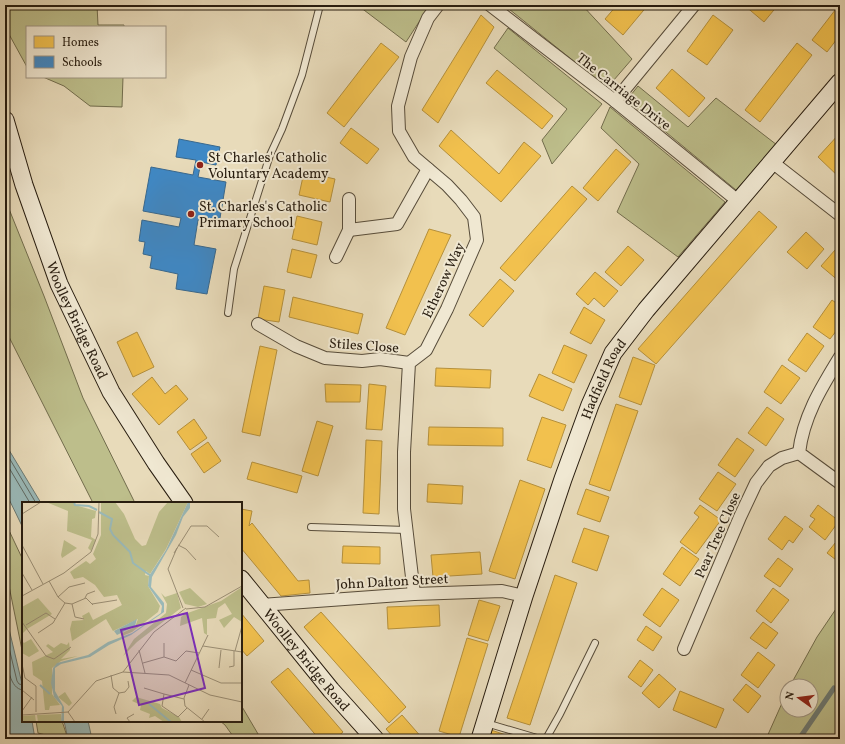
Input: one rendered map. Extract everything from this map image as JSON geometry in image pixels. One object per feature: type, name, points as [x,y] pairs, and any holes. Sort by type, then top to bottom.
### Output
[{"type":"street","name":"Etherow Way","points":[[409,363],[426,350],[447,310],[477,240],[474,217],[461,200],[414,156],[399,131],[398,106],[412,57],[428,18],[438,5]]},
{"type":"street","name":"The Carriage Drive","points":[[490,5],[615,101],[738,201]]},
{"type":"street","points":[[615,101],[694,5]]},
{"type":"street","name":"Hadfield Road","points":[[480,739],[524,596],[563,479],[590,405],[613,354],[646,310],[840,82]]},
{"type":"street","name":"Woolley Bridge Road","points":[[5,120],[24,185],[59,284],[111,392],[156,463],[183,502]]},
{"type":"street","points":[[772,162],[840,215]]},
{"type":"street","points":[[349,230],[397,224],[428,168]]},
{"type":"street","points":[[336,257],[349,230],[349,199]]},
{"type":"street","name":"Stiles Close","points":[[258,324],[296,346],[325,358],[362,361],[380,359],[409,363]]},
{"type":"street","points":[[840,357],[823,384],[804,424],[799,453],[840,483]]},
{"type":"street","points":[[409,363],[404,452],[404,509],[414,594]]},
{"type":"street","name":"Pear Tree Close","points":[[684,649],[740,517],[756,484],[769,466],[782,458],[799,453]]},
{"type":"street","name":"Woolley Bridge Road","points":[[242,580],[331,690],[375,739]]},
{"type":"street","name":"John Dalton Street","points":[[261,605],[414,594],[502,591],[524,596]]},
{"type":"lane","points":[[228,313],[234,270],[270,155],[282,129],[302,75],[320,5]]},
{"type":"lane","points":[[311,527],[406,530]]},
{"type":"lane","points":[[485,722],[536,738],[543,739],[547,737],[595,643]]},
{"type":"green space","points":[[5,5],[97,5],[98,25],[124,25],[26,26],[26,65],[5,27]]},
{"type":"green space","points":[[359,5],[430,5],[406,42]]},
{"type":"green space","points":[[504,5],[582,5],[632,59],[607,88]]},
{"type":"green space","points":[[508,28],[602,104],[552,164],[542,140],[567,109],[494,48]]},
{"type":"green space","points":[[45,78],[123,78],[122,107],[90,106],[64,86]]},
{"type":"green space","points":[[638,86],[688,127],[716,98],[777,145],[736,190],[627,100]]},
{"type":"green space","points":[[610,107],[725,202],[678,257],[617,212],[639,164],[601,128]]},
{"type":"green space","points":[[5,199],[83,398],[135,502],[92,502],[5,329]]},
{"type":"green space","points":[[5,522],[22,558],[22,650],[8,581],[5,576]]},
{"type":"green space","points":[[840,603],[840,739],[766,739],[779,710],[779,718],[819,718],[819,678],[794,678],[817,637]]},
{"type":"green space","points":[[242,707],[261,739],[235,739],[221,722],[242,722]]},
{"type":"green space","points":[[36,722],[62,722],[68,739],[61,739],[38,733]]},
{"type":"water","points":[[5,439],[9,450],[40,502],[22,502],[22,526],[5,491]]},
{"type":"water","points":[[5,612],[22,684],[22,722],[32,722],[35,739],[5,739]]},
{"type":"water","points":[[64,722],[88,722],[92,739],[68,739]]},
{"type":"building: Homes","points":[[617,5],[648,5],[623,35],[605,19]]},
{"type":"building: Homes","points":[[744,5],[778,5],[764,22]]},
{"type":"building: Homes","points":[[839,5],[840,35],[827,52],[812,40]]},
{"type":"building: Homes","points":[[481,15],[494,27],[438,123],[422,110]]},
{"type":"building: Homes","points":[[713,15],[733,30],[707,65],[687,51]]},
{"type":"building: Homes","points":[[381,43],[399,57],[344,127],[327,113]]},
{"type":"building: Homes","points":[[797,43],[812,55],[760,122],[745,110]]},
{"type":"building: Homes","points":[[672,69],[705,98],[689,117],[656,88]]},
{"type":"building: Homes","points":[[497,70],[553,116],[542,129],[486,83]]},
{"type":"building: Homes","points":[[351,128],[379,149],[367,164],[340,143]]},
{"type":"building: Homes","points":[[451,130],[499,174],[524,142],[541,156],[501,202],[439,146]]},
{"type":"building: Homes","points":[[840,133],[840,178],[818,157]]},
{"type":"building: Homes","points":[[616,149],[631,162],[598,201],[583,188]]},
{"type":"building: Homes","points":[[304,172],[335,179],[330,202],[299,195]]},
{"type":"building: Homes","points":[[572,186],[587,199],[515,281],[500,268]]},
{"type":"building: Homes","points":[[759,211],[777,227],[656,364],[638,349]]},
{"type":"building: Homes","points":[[297,216],[322,222],[317,245],[292,239]]},
{"type":"building: Homes","points":[[429,229],[451,235],[405,335],[386,328]]},
{"type":"building: Homes","points":[[806,232],[824,249],[807,269],[787,252]]},
{"type":"building: Homes","points":[[628,246],[644,260],[621,286],[605,272]]},
{"type":"building: Homes","points":[[292,249],[317,255],[311,278],[287,272]]},
{"type":"building: Homes","points":[[835,250],[840,255],[840,282],[821,266]]},
{"type":"building: Homes","points":[[595,272],[618,291],[604,307],[594,298],[588,305],[576,294]]},
{"type":"building: Homes","points":[[500,279],[514,291],[483,327],[469,315]]},
{"type":"building: Homes","points":[[264,286],[285,290],[279,322],[258,319]]},
{"type":"building: Homes","points":[[293,297],[363,314],[358,334],[289,317]]},
{"type":"building: Homes","points":[[832,300],[840,306],[840,326],[830,339],[813,327]]},
{"type":"building: Homes","points":[[584,307],[605,320],[591,344],[570,333]]},
{"type":"building: Homes","points":[[137,332],[154,367],[133,377],[117,342]]},
{"type":"building: Homes","points":[[807,333],[824,346],[806,372],[788,360]]},
{"type":"building: Homes","points":[[564,345],[587,355],[574,383],[552,373]]},
{"type":"building: Homes","points":[[260,346],[277,350],[260,436],[242,432]]},
{"type":"building: Homes","points":[[633,357],[655,365],[641,405],[619,397]]},
{"type":"building: Homes","points":[[782,365],[800,378],[781,404],[764,392]]},
{"type":"building: Homes","points":[[436,368],[491,370],[490,388],[435,386]]},
{"type":"building: Homes","points":[[539,374],[572,389],[563,411],[529,396]]},
{"type":"building: Homes","points":[[152,377],[165,394],[176,385],[188,399],[159,425],[132,394]]},
{"type":"building: Homes","points":[[325,384],[361,385],[360,402],[326,402]]},
{"type":"building: Homes","points":[[369,384],[386,386],[382,430],[366,429]]},
{"type":"building: Homes","points":[[616,404],[638,411],[610,491],[589,484]]},
{"type":"building: Homes","points":[[767,407],[784,419],[766,446],[748,433]]},
{"type":"building: Homes","points":[[542,417],[566,425],[551,468],[527,460]]},
{"type":"building: Homes","points":[[194,419],[207,438],[190,450],[177,432]]},
{"type":"building: Homes","points":[[317,421],[333,426],[318,476],[302,471]]},
{"type":"building: Homes","points":[[429,427],[503,428],[503,446],[428,445]]},
{"type":"building: Homes","points":[[737,438],[754,450],[735,477],[718,465]]},
{"type":"building: Homes","points":[[366,440],[382,441],[379,514],[363,513]]},
{"type":"building: Homes","points":[[208,442],[221,461],[204,473],[191,454]]},
{"type":"building: Homes","points":[[252,462],[302,476],[297,493],[247,479]]},
{"type":"building: Homes","points":[[718,472],[736,484],[717,511],[699,499]]},
{"type":"building: Homes","points":[[520,480],[545,489],[515,579],[489,571]]},
{"type":"building: Homes","points":[[428,484],[463,486],[462,504],[427,502]]},
{"type":"building: Homes","points":[[586,489],[609,497],[600,522],[577,514]]},
{"type":"building: Homes","points":[[700,505],[721,520],[696,554],[680,542],[699,517],[694,513]]},
{"type":"building: Homes","points":[[818,505],[839,521],[825,540],[809,527],[815,519],[810,516]]},
{"type":"building: Homes","points":[[242,509],[252,511],[249,526],[252,523],[298,581],[309,580],[310,593],[281,596],[242,549]]},
{"type":"building: Homes","points":[[785,516],[803,529],[793,543],[789,540],[782,550],[768,539]]},
{"type":"building: Homes","points":[[584,528],[609,536],[597,571],[572,562]]},
{"type":"building: Homes","points":[[840,537],[840,563],[827,553]]},
{"type":"building: Homes","points":[[343,546],[380,547],[380,564],[342,563]]},
{"type":"building: Homes","points":[[682,547],[699,559],[680,586],[663,574]]},
{"type":"building: Homes","points":[[480,552],[482,574],[433,577],[431,555]]},
{"type":"building: Homes","points":[[778,558],[793,569],[780,587],[764,576]]},
{"type":"building: Homes","points":[[555,575],[577,583],[530,725],[507,718]]},
{"type":"building: Homes","points":[[662,588],[679,600],[660,627],[643,615]]},
{"type":"building: Homes","points":[[773,588],[789,600],[771,623],[756,611]]},
{"type":"building: Homes","points":[[479,600],[500,606],[488,641],[468,635]]},
{"type":"building: Homes","points":[[439,605],[440,626],[388,629],[387,607]]},
{"type":"building: Homes","points":[[321,612],[406,707],[389,723],[304,627]]},
{"type":"building: Homes","points":[[242,614],[264,641],[247,656],[242,650]]},
{"type":"building: Homes","points":[[763,622],[778,633],[766,649],[750,638]]},
{"type":"building: Homes","points":[[646,626],[662,637],[653,651],[637,640]]},
{"type":"building: Homes","points":[[467,638],[488,644],[459,737],[439,731]]},
{"type":"building: Homes","points":[[758,652],[775,665],[758,688],[741,675]]},
{"type":"building: Homes","points":[[640,660],[653,670],[641,687],[628,677]]},
{"type":"building: Homes","points":[[288,668],[343,732],[335,739],[319,739],[271,682]]},
{"type":"building: Homes","points":[[659,674],[676,689],[659,708],[642,693]]},
{"type":"building: Homes","points":[[746,684],[761,696],[748,713],[733,700]]},
{"type":"building: Homes","points":[[680,691],[724,709],[716,728],[673,710]]},
{"type":"building: Homes","points":[[402,715],[423,739],[395,739],[386,729]]},
{"type":"building: Homes","points":[[491,730],[509,736],[508,739],[489,739]]},
{"type":"building: Schools","name":"St. Charles's Catholic Primary School","points":[[179,139],[220,147],[216,165],[201,162],[198,177],[226,182],[219,224],[198,220],[194,245],[216,249],[207,294],[176,289],[178,274],[150,268],[152,256],[143,254],[145,242],[139,241],[142,220],[179,227],[181,218],[143,211],[151,167],[193,175],[196,160],[176,157]]},
{"type":"waterway","points":[[799,739],[834,688]]},
{"type":"place","name":"St Charles' Catholic Voluntary Academy","points":[[200,165]]},
{"type":"place","name":"St. Charles's Catholic Primary School","points":[[191,214]]}]
